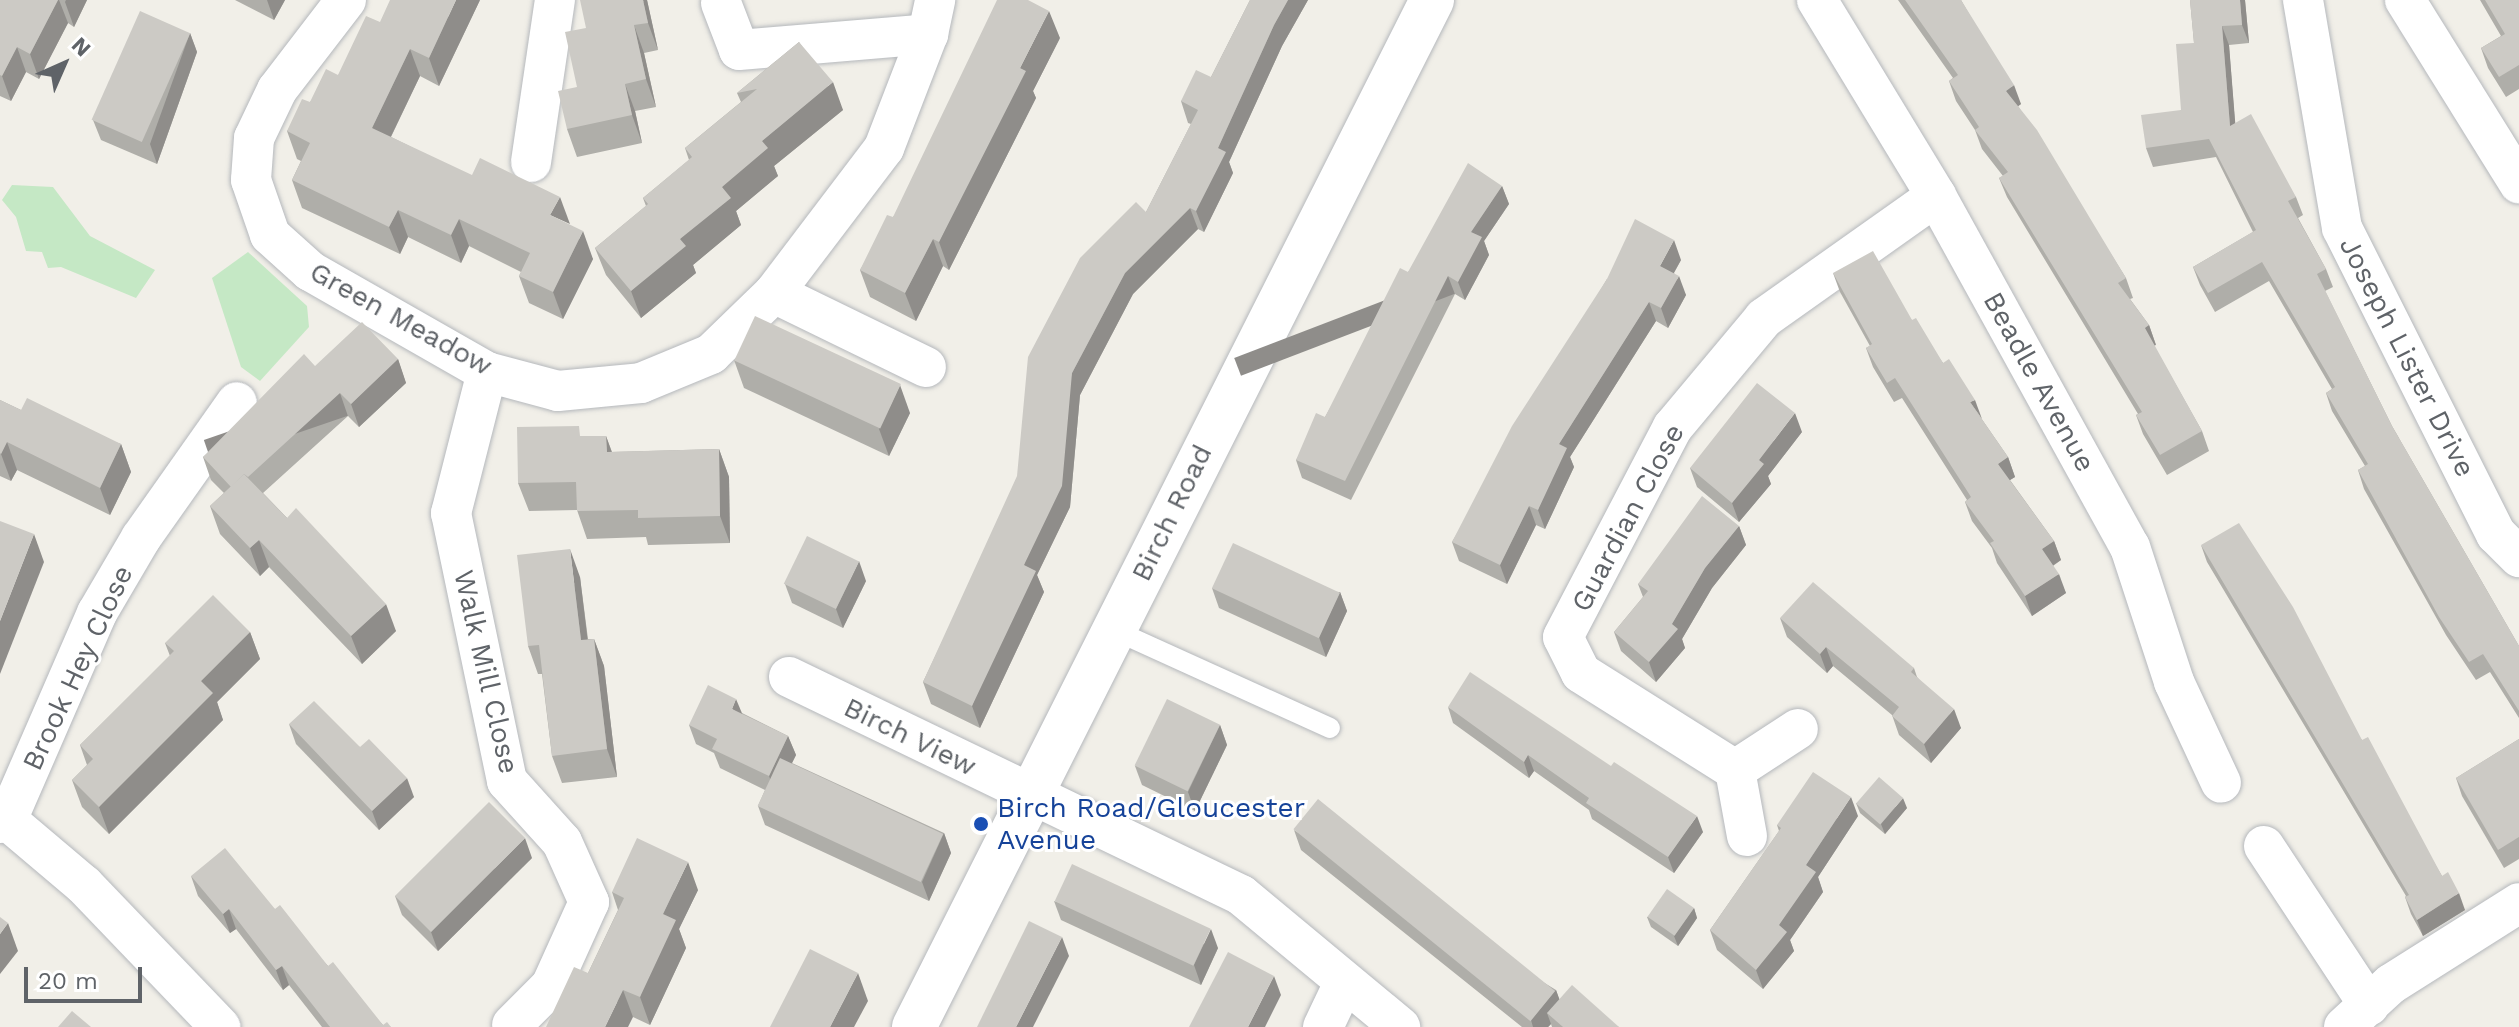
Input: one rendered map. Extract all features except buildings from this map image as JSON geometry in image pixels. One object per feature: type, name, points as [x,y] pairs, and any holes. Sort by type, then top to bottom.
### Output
[{"type":"street","name":"Green Meadow","points":[[346,0],[277,90],[254,138],[251,180],[270,235],[310,271],[487,372],[558,391],[641,383],[711,354],[774,293],[884,148],[932,17]]},
{"type":"street","points":[[531,162],[555,0]]},
{"type":"street","name":"Birch Road","points":[[914,1027],[1432,0]]},
{"type":"street","name":"Beadle Avenue","points":[[1817,0],[1936,196],[2130,547],[2174,682],[2221,783]]},
{"type":"street","name":"Joseph Lister Drive","points":[[2303,0],[2342,228],[2496,534],[2519,557]]},
{"type":"street","points":[[2405,0],[2519,183]]},
{"type":"street","points":[[721,3],[739,50],[932,17]]},
{"type":"street","name":"Guardian Close","points":[[1735,770],[1581,673],[1563,637],[1673,427],[1764,318],[1936,196]]},
{"type":"street","points":[[774,293],[926,367]]},
{"type":"street","name":"Walk Mill Close","points":[[487,372],[451,513],[507,781],[562,842],[589,902],[551,986],[512,1025]]},
{"type":"street","name":"Brook Hey Close","points":[[4,822],[97,613],[156,516],[237,402]]},
{"type":"street","name":"Birch View","points":[[789,677],[1031,798],[1241,895],[1400,1027]]},
{"type":"street","points":[[1747,836],[1735,770],[1798,729]]},
{"type":"street","points":[[4,822],[84,885],[220,1027]]},
{"type":"street","points":[[2264,846],[2356,1016],[2391,984],[2519,903]]},
{"type":"street","points":[[1323,1027],[1344,983]]},
{"type":"lane","points":[[1114,630],[1330,728]]},
{"type":"green space","points":[[12,185],[53,187],[90,236],[155,270],[136,298],[61,267],[48,268],[42,252],[26,251],[16,217],[2,200]]},
{"type":"green space","points":[[248,252],[307,306],[309,327],[260,381],[241,367],[212,278]]},
{"type":"place","name":"Birch Road/Gloucester Avenue","points":[[981,824]]}]
